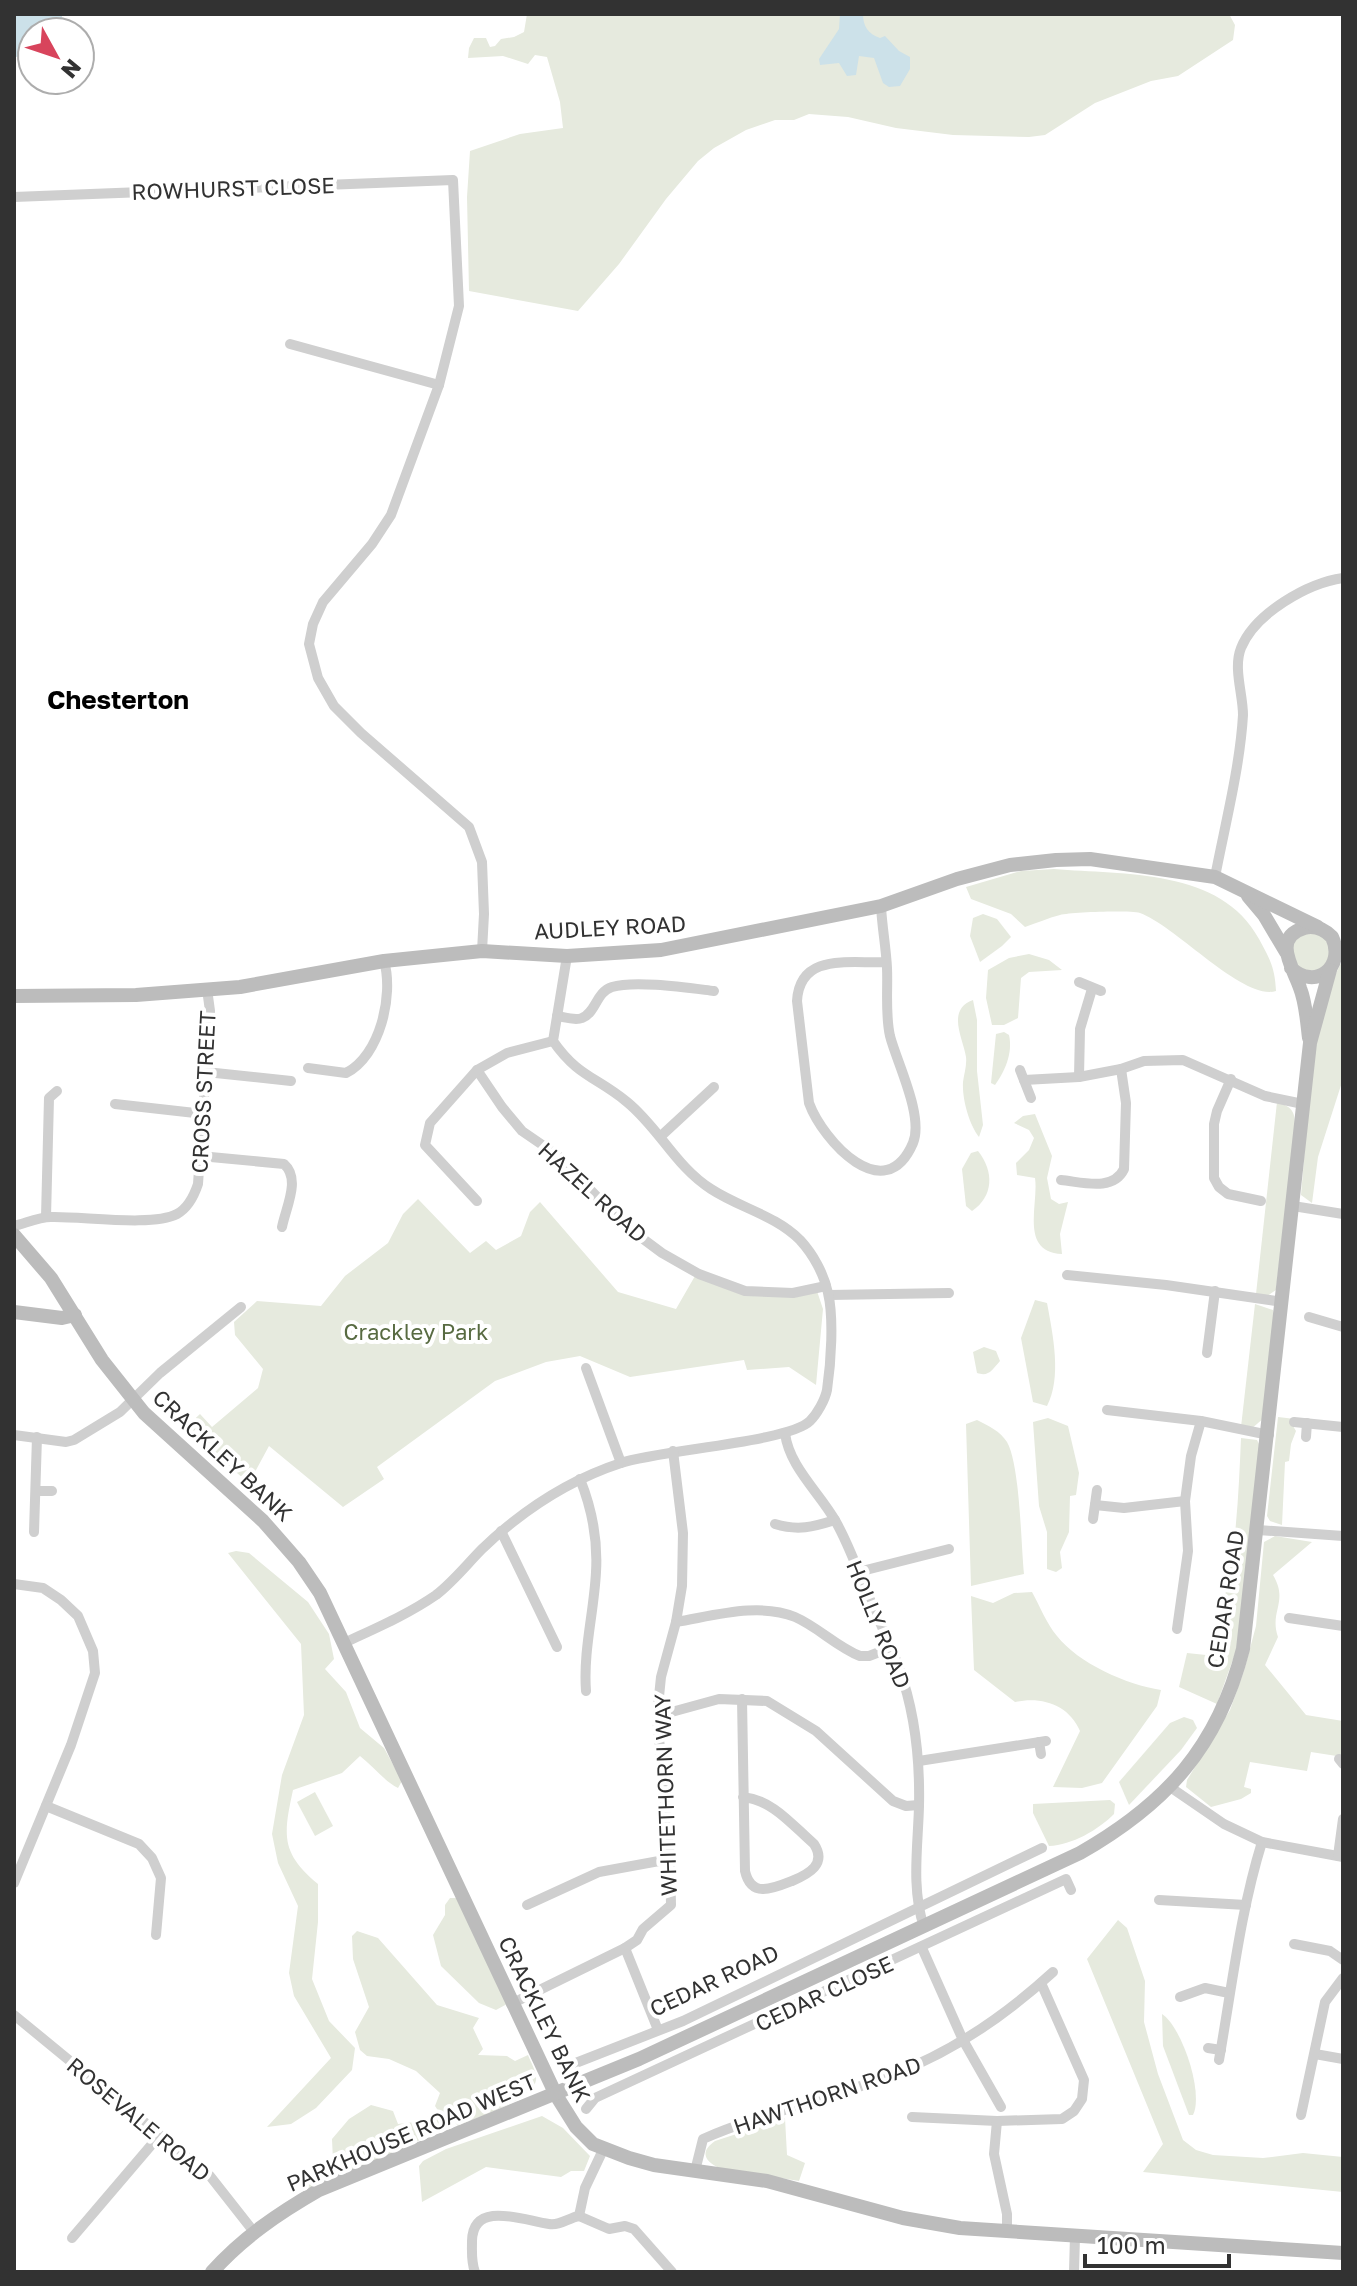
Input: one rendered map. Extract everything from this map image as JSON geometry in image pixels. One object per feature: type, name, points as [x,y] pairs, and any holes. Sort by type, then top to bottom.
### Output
[{"type":"street","name":"ROWHURST CLOSE","points":[[14,197],[453,180],[459,306],[439,385]]},
{"type":"street","points":[[290,344],[439,385],[391,515],[372,544],[323,602],[313,624],[309,644],[318,678],[334,706],[469,827],[482,862],[482,951]]},
{"type":"street","points":[[1215,877],[1243,714],[1239,652],[1246,637],[1257,625],[1300,590],[1343,578]]},
{"type":"street","name":"AUDLEY ROAD","points":[[14,996],[136,995],[207,989],[266,983],[384,961],[482,951],[567,956],[661,950],[881,906],[957,879],[1010,865],[1056,860],[1090,859],[1215,877],[1322,929]]},
{"type":"street","name":"AUDLEY ROAD","points":[[1244,891],[1264,915],[1286,952]]},
{"type":"street","points":[[881,906],[886,962],[889,1033],[914,1114],[915,1128],[914,1141],[897,1163],[886,1170],[875,1171],[862,1166],[842,1151],[821,1129],[814,1116],[809,1103],[797,987],[802,977],[818,965],[886,962]]},
{"type":"street","points":[[1310,1043],[1301,989],[1286,952],[1288,942],[1298,930],[1308,927],[1343,927]]},
{"type":"street","points":[[1310,1043],[1336,946],[1322,929]]},
{"type":"street","points":[[1291,968],[1302,976],[1312,977],[1331,967],[1343,948]]},
{"type":"street","points":[[344,1643],[391,1622],[435,1595],[501,1531],[546,1498],[580,1479],[621,1463],[673,1451],[785,1433],[810,1421],[827,1392],[831,1320],[828,1290],[815,1260],[801,1241],[785,1227],[713,1191],[690,1174],[661,1136],[628,1103],[566,1061],[553,1041],[567,956]]},
{"type":"street","points":[[308,1068],[346,1073],[371,1052],[389,987],[384,961]]},
{"type":"street","points":[[1079,982],[1096,990],[1080,1029],[1079,1077]]},
{"type":"street","points":[[557,1016],[585,1017],[603,991],[611,987],[714,991]]},
{"type":"street","name":"CROSS STREET","points":[[14,1226],[46,1217],[156,1220],[175,1215],[185,1207],[195,1192],[200,1156],[210,1011],[207,989]]},
{"type":"street","points":[[477,1201],[425,1145],[430,1123],[477,1070],[507,1053],[553,1041]]},
{"type":"street","name":"CEDAR ROAD","points":[[556,2095],[770,1999],[1109,1837],[1132,1822],[1170,1787],[1195,1756],[1212,1730],[1238,1672],[1248,1623],[1310,1043]]},
{"type":"street","points":[[1031,1098],[1022,1075],[1079,1077],[1144,1061],[1183,1060],[1265,1096],[1303,1104]]},
{"type":"street","points":[[1061,1180],[1107,1184],[1120,1177],[1124,1169],[1126,1103],[1121,1069]]},
{"type":"street","name":"HAZEL ROAD","points":[[477,1070],[522,1131],[557,1155],[623,1224],[662,1253],[699,1274],[745,1291],[949,1293]]},
{"type":"street","points":[[206,1072],[291,1081]]},
{"type":"street","points":[[1231,1079],[1214,1124],[1214,1178],[1228,1194],[1248,1191],[1261,1201]]},
{"type":"street","points":[[661,1136],[714,1087]]},
{"type":"street","points":[[46,1217],[49,1098],[57,1091]]},
{"type":"street","points":[[115,1104],[204,1114]]},
{"type":"street","points":[[200,1156],[286,1166],[293,1179],[282,1227]]},
{"type":"street","points":[[1293,1206],[1343,1214]]},
{"type":"street","name":"CRACKLEY BANK","points":[[14,1235],[51,1278],[102,1360],[133,1400],[285,1544],[320,1593],[556,2095],[576,2127],[593,2144],[603,2150],[654,2165],[767,2181],[903,2218],[1007,2233],[1343,2253]]},
{"type":"street","points":[[1067,1275],[1215,1291],[1283,1302]]},
{"type":"street","points":[[1207,1353],[1215,1291]]},
{"type":"street","points":[[14,1435],[66,1442],[74,1440],[120,1412],[188,1349],[241,1307]]},
{"type":"street","points":[[14,1312],[62,1318],[75,1315]]},
{"type":"street","points":[[1309,1317],[1343,1327]]},
{"type":"street","points":[[586,1368],[621,1463]]},
{"type":"street","points":[[1107,1410],[1201,1421],[1269,1435]]},
{"type":"street","points":[[1177,1629],[1188,1551],[1185,1501],[1191,1456],[1201,1421]]},
{"type":"street","points":[[1294,1422],[1343,1427]]},
{"type":"street","points":[[1306,1437],[1307,1423]]},
{"type":"street","name":"HOLLY ROAD","points":[[785,1433],[786,1445],[795,1463],[835,1520],[890,1648],[909,1702],[919,1761],[916,1881],[924,1927]]},
{"type":"street","points":[[34,1532],[37,1437]]},
{"type":"street","name":"WHITETHORN WAY","points":[[511,2004],[625,1948],[671,1905],[670,1859],[657,1716],[661,1677],[682,1586],[683,1533],[673,1451]]},
{"type":"street","points":[[580,1479],[590,1505],[597,1548],[586,1654],[586,1691]]},
{"type":"street","points":[[1093,1519],[1097,1490]]},
{"type":"street","points":[[36,1491],[52,1491]]},
{"type":"street","points":[[1095,1505],[1124,1508],[1185,1501]]},
{"type":"street","points":[[775,1524],[793,1530],[835,1520]]},
{"type":"street","points":[[1258,1530],[1343,1536]]},
{"type":"street","points":[[501,1531],[557,1647]]},
{"type":"street","points":[[858,1572],[949,1549]]},
{"type":"street","points":[[14,1584],[43,1588],[78,1616],[93,1651],[95,1673],[71,1745],[14,1883]]},
{"type":"street","points":[[676,1622],[742,1612],[775,1612],[797,1618],[860,1656],[890,1648]]},
{"type":"street","points":[[1289,1618],[1343,1626]]},
{"type":"street","points":[[657,1716],[719,1699],[767,1701],[816,1731],[893,1801],[906,1806],[919,1805]]},
{"type":"street","points":[[742,1699],[743,1797],[747,1881],[757,1890],[769,1891],[814,1869],[819,1860],[819,1851],[814,1844],[769,1804],[743,1797]]},
{"type":"street","points":[[919,1761],[1042,1741],[1041,1754]]},
{"type":"street","points":[[1170,1787],[1224,1824],[1262,1842],[1341,1857],[1343,1819]]},
{"type":"street","points":[[46,1806],[139,1844],[152,1858],[161,1878],[156,1935]]},
{"type":"street","points":[[1208,2048],[1220,2055],[1246,1905],[1262,1842]]},
{"type":"street","name":"CEDAR ROAD","points":[[574,2067],[1039,1853]]},
{"type":"street","points":[[527,1905],[599,1872],[670,1859]]},
{"type":"street","name":"CEDAR CLOSE","points":[[586,2109],[595,2098],[1066,1879],[1071,1890]]},
{"type":"street","points":[[1159,1900],[1246,1905]]},
{"type":"street","points":[[1294,1944],[1305,1952],[1330,1951],[1343,1960]]},
{"type":"street","points":[[625,1948],[658,2030]]},
{"type":"street","points":[[922,1948],[963,2040],[996,2103]]},
{"type":"street","name":"HAWTHORN ROAD","points":[[695,2171],[703,2139],[894,2075],[963,2040],[1053,1972]]},
{"type":"street","points":[[1299,2110],[1315,2054],[1325,2002],[1343,1978]]},
{"type":"street","points":[[912,2117],[997,2121],[1062,2119],[1074,2111],[1082,2099],[1084,2080],[1041,1983]]},
{"type":"street","points":[[1180,1997],[1205,1988],[1229,1993]]},
{"type":"street","name":"CEDAR ROAD","points":[[770,1999],[776,2015]]},
{"type":"street","name":"ROSEVALE ROAD","points":[[14,2015],[210,2176],[254,2232]]},
{"type":"street","points":[[1315,2054],[1343,2059]]},
{"type":"street","name":"PARKHOUSE ROAD WEST","points":[[212,2272],[254,2232],[319,2190],[556,2095]]},
{"type":"street","points":[[997,2121],[994,2154],[1007,2214],[1007,2233]]},
{"type":"street","points":[[72,2238],[159,2136]]},
{"type":"street","points":[[579,2216],[585,2188],[603,2150]]},
{"type":"street","points":[[475,2272],[472,2265],[473,2235],[483,2219],[491,2215],[526,2218],[551,2225],[579,2216],[609,2229],[625,2226],[634,2229],[672,2272]]},
{"type":"street","points":[[1074,2272],[1075,2236]]},
{"type":"green space","points":[[527,14],[1229,14],[1235,25],[1233,40],[1178,76],[1151,81],[1095,103],[1045,135],[953,135],[896,128],[848,117],[809,114],[794,120],[775,120],[746,130],[698,161],[619,264],[578,311],[469,291],[467,197],[470,151],[520,134],[563,128],[560,102],[547,57],[535,55],[528,64],[503,56],[468,58],[474,38],[486,38],[490,47],[501,39],[524,32]]},
{"type":"green space","points":[[1054,869],[1168,880],[1196,887],[1221,899],[1242,916],[1259,939],[1271,964],[1276,991],[1262,991],[1246,985],[1155,920],[1140,913],[1066,914],[1025,927],[1011,914],[971,899],[966,887],[1021,871]]},
{"type":"green space","points":[[983,914],[997,919],[1011,937],[980,962],[970,936],[973,918]]},
{"type":"green space","points":[[1311,933],[1324,939],[1330,952],[1324,965],[1311,971],[1298,965],[1292,952],[1298,939]]},
{"type":"green space","points":[[1029,954],[1049,960],[1062,970],[1029,972],[1021,978],[1018,1018],[1004,1025],[992,1025],[986,998],[988,970],[1009,958]]},
{"type":"green space","points":[[1343,960],[1343,1079],[1318,1157],[1312,1203],[1301,1195],[1316,1042],[1331,984]]},
{"type":"green space","points":[[973,1000],[983,1125],[979,1137],[965,1103],[963,1082],[966,1057],[958,1025],[960,1010]]},
{"type":"green space","points":[[1004,1032],[1009,1035],[1009,1055],[995,1085],[991,1083],[996,1034]]},
{"type":"green space","points":[[1277,1102],[1292,1111],[1295,1128],[1276,1290],[1267,1296],[1256,1294]]},
{"type":"green space","points":[[1035,1114],[1052,1156],[1047,1178],[1051,1199],[1059,1204],[1068,1202],[1060,1234],[1062,1254],[1040,1245],[1034,1225],[1035,1178],[1017,1175],[1016,1163],[1029,1150],[1034,1138],[1029,1130],[1014,1123],[1023,1116]]},
{"type":"green space","points":[[978,1151],[987,1167],[989,1183],[984,1198],[972,1211],[966,1206],[962,1169],[971,1153]]},
{"type":"green space","name":"Crackley Park","points":[[418,1199],[470,1253],[486,1241],[496,1250],[521,1236],[530,1212],[540,1202],[618,1292],[676,1309],[695,1276],[719,1285],[817,1291],[823,1309],[816,1385],[789,1367],[747,1370],[744,1360],[630,1377],[580,1356],[546,1362],[495,1381],[377,1467],[384,1479],[343,1507],[269,1446],[249,1483],[184,1429],[200,1414],[212,1427],[258,1388],[263,1369],[235,1335],[234,1322],[257,1301],[321,1306],[345,1276],[388,1243],[403,1214]]},
{"type":"green space","points":[[1035,1300],[1047,1303],[1054,1342],[1054,1383],[1047,1406],[1033,1402],[1021,1338]]},
{"type":"green space","points":[[1255,1304],[1273,1310],[1275,1317],[1264,1418],[1251,1429],[1241,1427]]},
{"type":"green space","points":[[984,1347],[996,1351],[1000,1361],[990,1372],[981,1374],[977,1373],[973,1352]]},
{"type":"green space","points":[[1278,1417],[1295,1419],[1293,1426],[1296,1431],[1289,1461],[1285,1462],[1282,1525],[1270,1521],[1267,1516]]},
{"type":"green space","points":[[1048,1418],[1068,1426],[1079,1473],[1076,1495],[1070,1496],[1069,1532],[1060,1552],[1062,1568],[1056,1572],[1047,1569],[1047,1532],[1039,1506],[1033,1422]]},
{"type":"green space","points":[[977,1420],[1001,1435],[1011,1453],[1017,1486],[1024,1574],[971,1586],[966,1424]]},
{"type":"green space","points":[[1241,1438],[1257,1440],[1260,1446],[1237,1648],[1217,1704],[1179,1687],[1187,1653],[1206,1655],[1223,1603],[1233,1548]]},
{"type":"green space","points":[[1275,1536],[1312,1542],[1273,1575],[1279,1592],[1278,1637],[1265,1665],[1306,1715],[1343,1721],[1343,1757],[1311,1752],[1307,1771],[1250,1762],[1244,1787],[1251,1789],[1251,1793],[1211,1807],[1186,1787],[1187,1780],[1230,1710],[1256,1626],[1264,1542]]},
{"type":"green space","points":[[228,1553],[249,1553],[308,1602],[329,1634],[334,1659],[325,1669],[346,1692],[360,1728],[384,1748],[402,1781],[398,1788],[360,1756],[342,1773],[293,1790],[287,1820],[288,1843],[297,1863],[318,1884],[312,1979],[329,2021],[355,2048],[352,2070],[316,2108],[291,2124],[267,2127],[331,2058],[294,1996],[289,1973],[298,1906],[278,1863],[272,1834],[282,1775],[304,1715],[301,1644]]},
{"type":"green space","points":[[1032,1592],[1053,1631],[1077,1655],[1119,1678],[1161,1690],[1157,1706],[1102,1783],[1082,1788],[1053,1787],[1080,1731],[1075,1722],[1054,1704],[1035,1700],[1015,1702],[974,1670],[971,1596],[993,1603],[1014,1593]]},
{"type":"green space","points":[[1184,1717],[1193,1720],[1197,1728],[1181,1750],[1129,1805],[1119,1782],[1170,1723]]},
{"type":"green space","points":[[315,1792],[333,1826],[315,1836],[297,1802]]},
{"type":"green space","points":[[1110,1800],[1115,1804],[1114,1814],[1108,1820],[1084,1836],[1058,1845],[1049,1846],[1033,1813],[1033,1804]]},
{"type":"green space","points":[[450,1898],[457,1898],[507,2004],[496,2010],[479,2003],[441,1966],[433,1935],[445,1915],[445,1905]]},
{"type":"green space","points":[[1118,1920],[1127,1928],[1145,1981],[1144,2022],[1158,2074],[1183,2140],[1196,2150],[1213,2155],[1263,2158],[1303,2153],[1343,2157],[1343,2192],[1143,2172],[1163,2144],[1087,1959]]},
{"type":"green space","points":[[357,1931],[378,1938],[437,2005],[479,2018],[473,2028],[483,2049],[478,2055],[507,2056],[515,2061],[528,2055],[536,2080],[525,2094],[503,2107],[458,2126],[453,2120],[413,2145],[308,2189],[300,2179],[312,2167],[333,2161],[332,2139],[349,2119],[371,2105],[393,2111],[398,2124],[415,2122],[439,2112],[435,2106],[440,2093],[416,2071],[389,2059],[367,2056],[360,2050],[355,2032],[369,2007],[353,1959],[352,1936]]},
{"type":"green space","points":[[1162,2014],[1177,2032],[1189,2061],[1196,2092],[1193,2115],[1189,2115],[1163,2046]]},
{"type":"green space","points":[[542,2116],[563,2128],[590,2156],[584,2171],[571,2171],[561,2177],[486,2167],[422,2202],[419,2166],[423,2161],[446,2149]]},
{"type":"green space","points":[[785,2118],[787,2155],[805,2163],[799,2181],[720,2168],[708,2160],[707,2149],[715,2141]]},
{"type":"water","points":[[14,14],[61,14],[16,16],[14,57]]},
{"type":"water","points":[[840,14],[863,14],[869,32],[880,38],[885,36],[899,51],[910,57],[910,69],[900,86],[889,87],[883,83],[874,58],[859,56],[856,75],[847,76],[839,63],[820,65],[819,59],[839,29]]},
{"type":"district","name":"Chesterton","points":[[118,699]]}]
